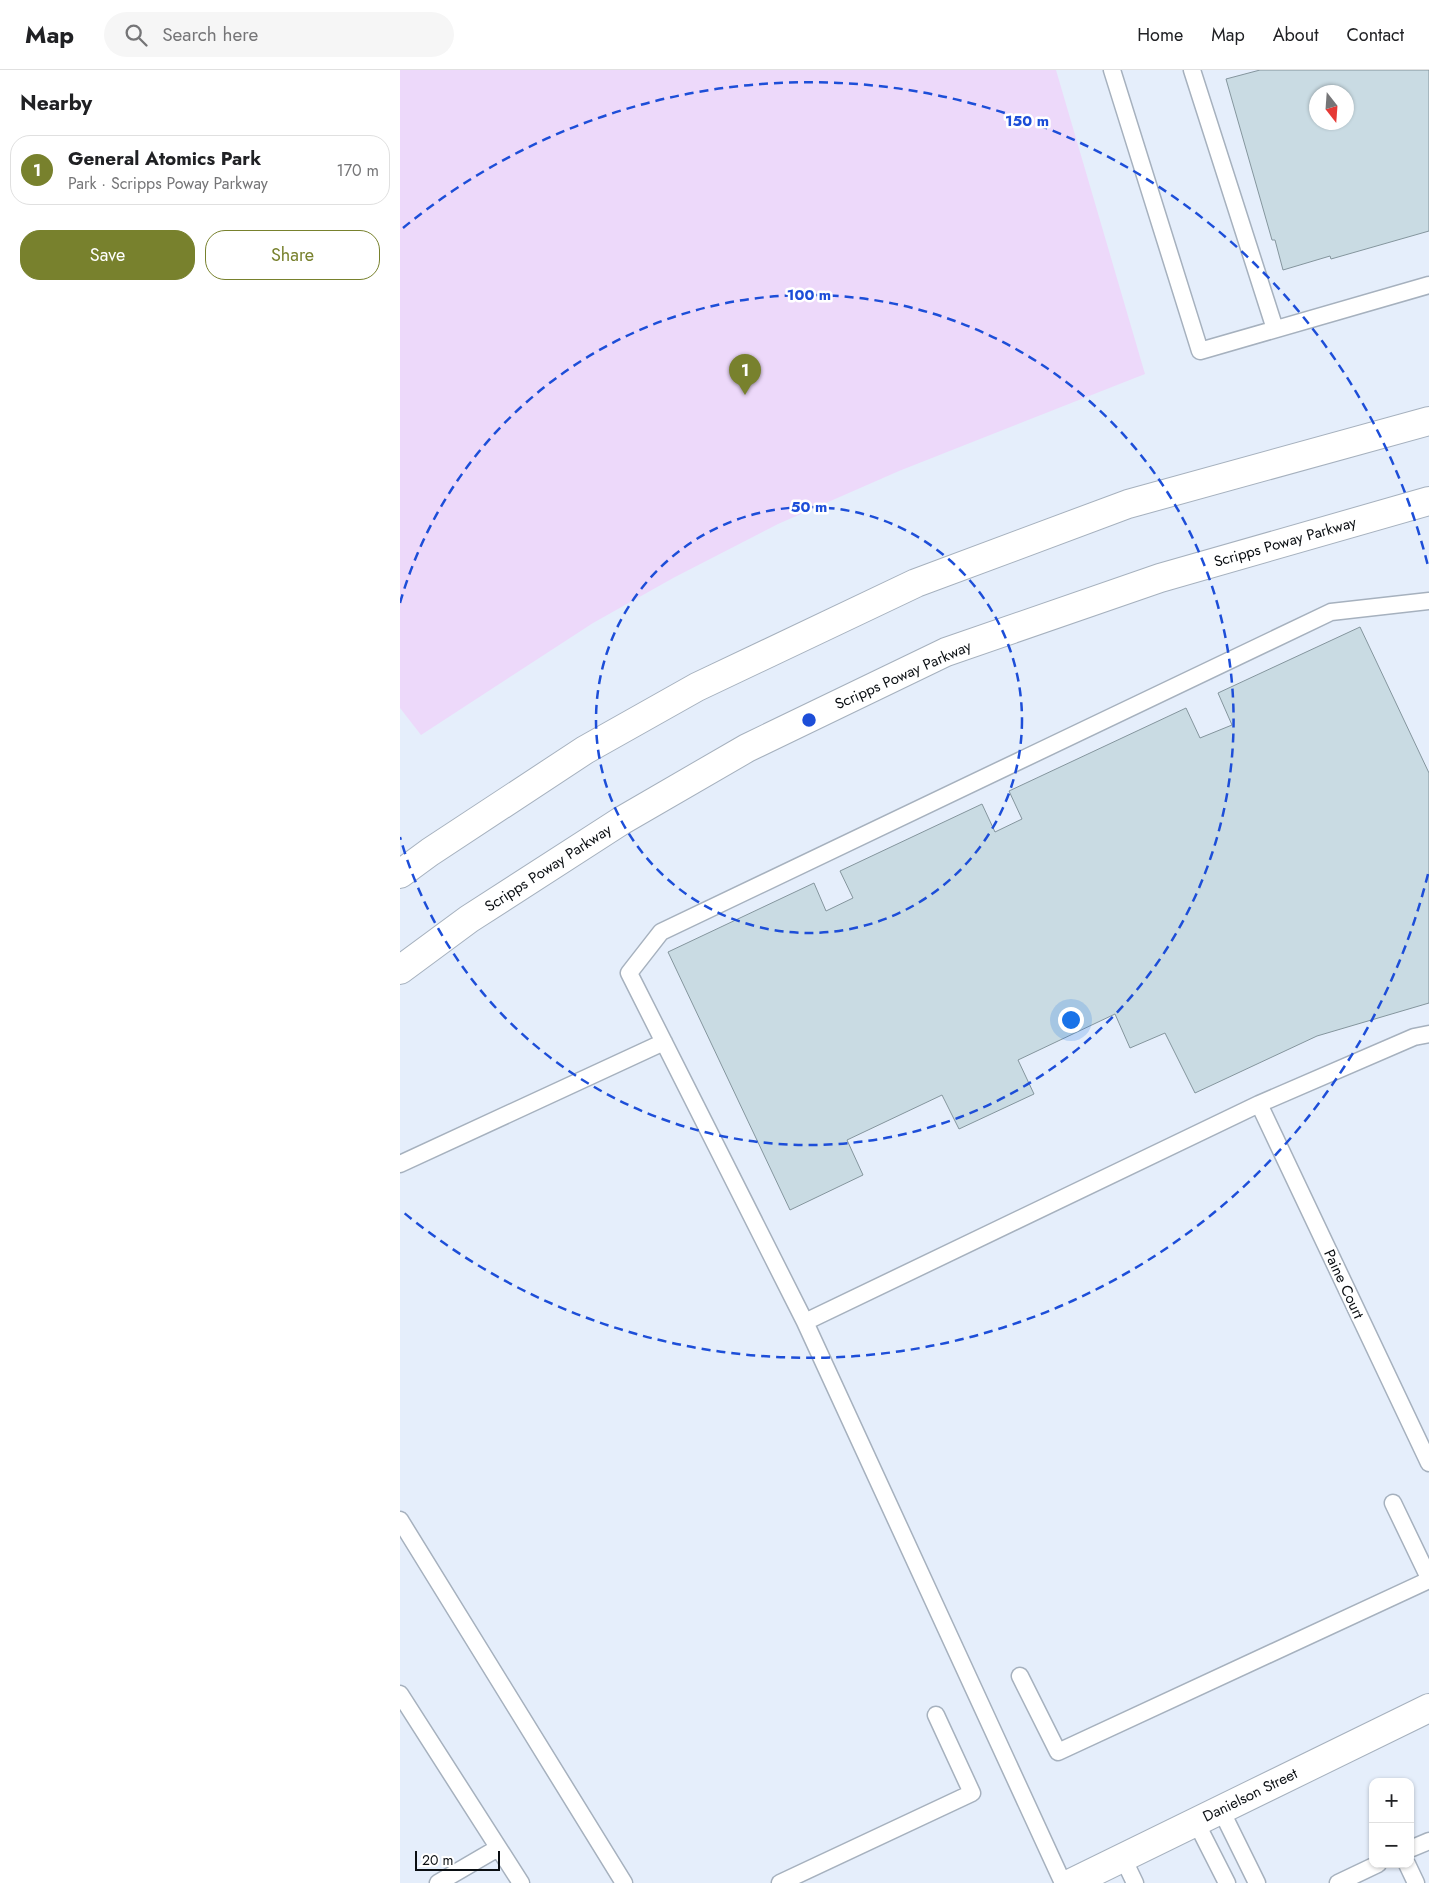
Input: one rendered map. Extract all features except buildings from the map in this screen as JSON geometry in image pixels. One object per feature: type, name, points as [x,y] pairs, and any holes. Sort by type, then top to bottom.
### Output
[{"type":"main road","points":[[400,874],[430,852],[585,750],[697,687],[916,583],[1128,504],[1429,421]]},
{"type":"main road","name":"Scripps Poway Parkway","points":[[400,970],[469,919],[621,820],[747,748],[946,652],[1160,578],[1429,501]]},
{"type":"main road","name":"Danielson Street","points":[[1071,1883],[1429,1708]]},
{"type":"lane","points":[[1112,70],[1200,351],[1429,285]]},
{"type":"lane","points":[[1192,70],[1275,329]]},
{"type":"lane","points":[[1063,1883],[805,1322],[629,973],[661,932],[1331,612],[1429,600]]},
{"type":"lane","points":[[805,1322],[1258,1104],[1414,1037],[1429,1034]]},
{"type":"lane","points":[[400,1164],[664,1042]]},
{"type":"lane","name":"Paine Court","points":[[1258,1104],[1429,1463]]},
{"type":"lane","points":[[1020,1676],[1058,1752],[1429,1579],[1393,1503]]},
{"type":"lane","points":[[400,1520],[624,1883]]},
{"type":"lane","points":[[400,1694],[520,1883]]},
{"type":"lane","points":[[780,1883],[972,1793],[936,1715]]},
{"type":"lane","points":[[1221,1810],[1257,1883]]},
{"type":"lane","points":[[1196,1822],[1227,1883]]},
{"type":"lane","points":[[1414,1847],[1429,1841]]},
{"type":"lane","points":[[438,1883],[498,1848]]},
{"type":"lane","points":[[1122,1858],[1135,1883]]},
{"type":"lane","points":[[1338,1883],[1370,1868]]},
{"type":"lane","points":[[1409,1868],[1416,1883]]},
{"type":"shaded area","points":[[400,70],[1429,70],[1429,1883],[400,1883]]},
{"type":"shaded area","points":[[400,70],[1056,70],[1145,374],[899,471],[778,524],[675,577],[593,623],[421,735],[400,708]]},
{"type":"place","name":"General Atomics Park","points":[[745,395]]}]
